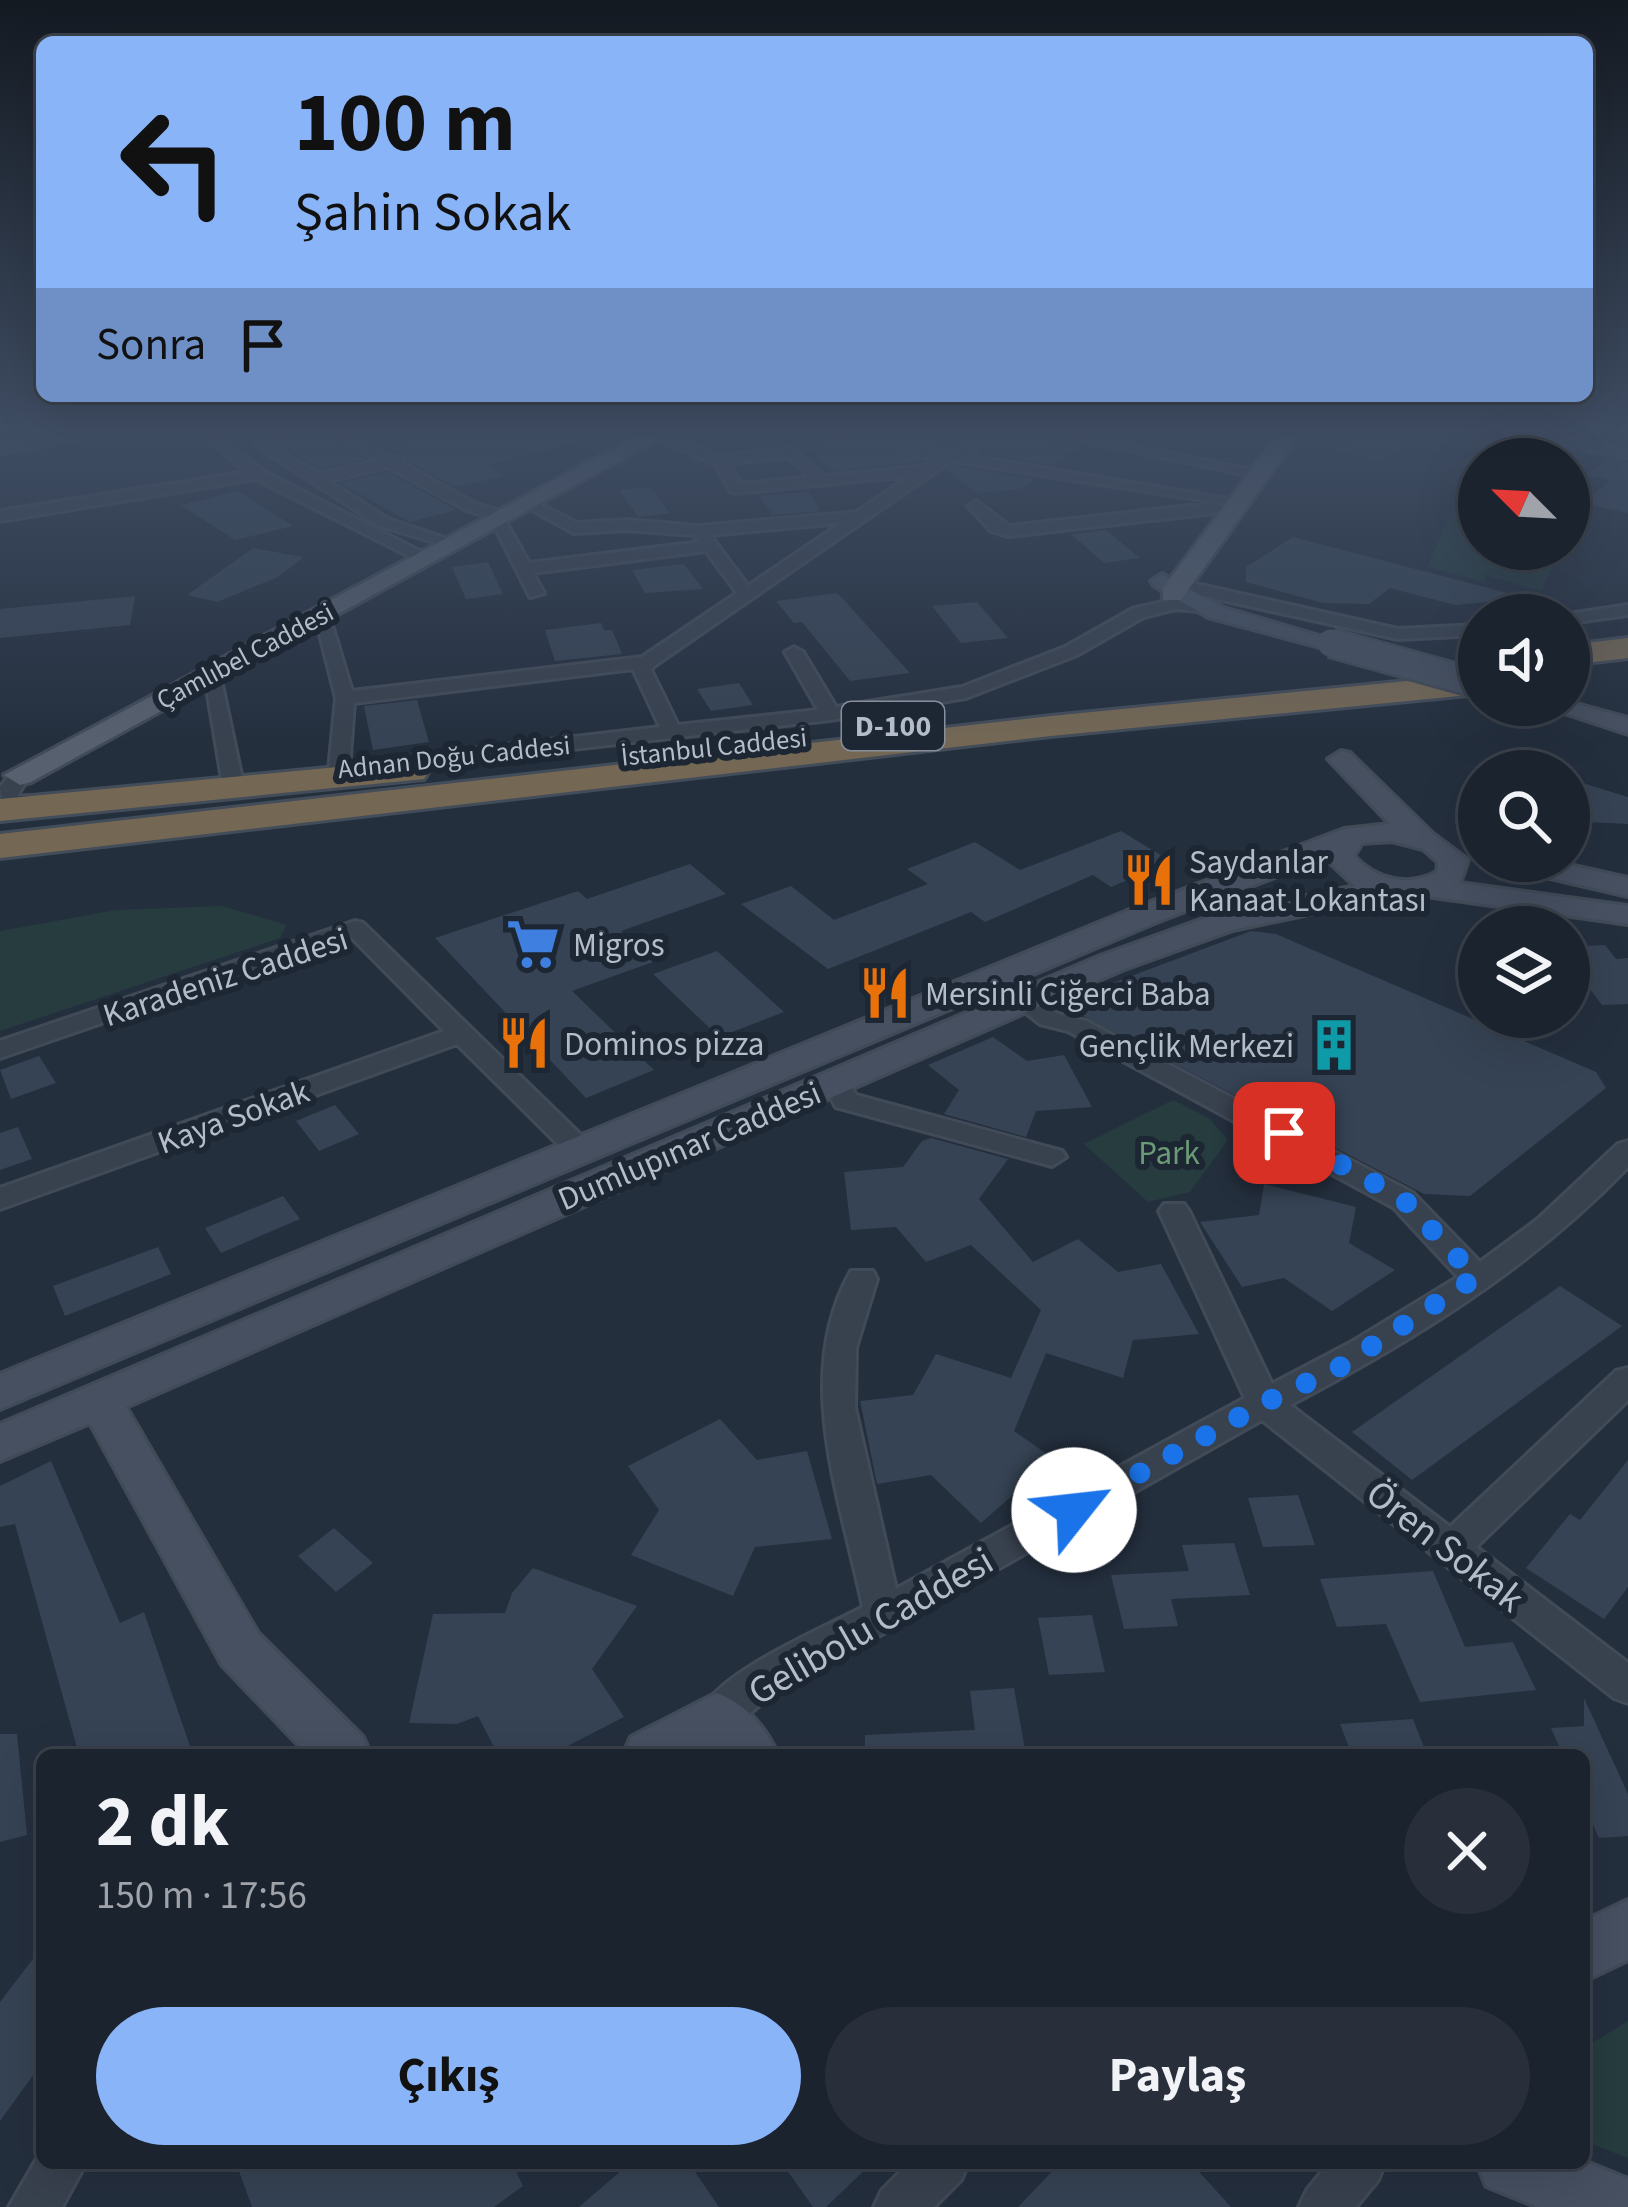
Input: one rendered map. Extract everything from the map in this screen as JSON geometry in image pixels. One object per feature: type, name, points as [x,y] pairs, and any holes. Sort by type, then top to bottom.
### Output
[{"type":"highway","points":[[1590,653],[1628,648]]},
{"type":"highway","points":[[1590,672],[1628,667]]},
{"type":"highway","name":"İstanbul Caddesi","points":[[308,803],[1458,668]]},
{"type":"highway","name":"İstanbul Caddesi","points":[[465,785],[1458,686]]},
{"type":"highway","points":[[0,810],[387,772],[465,785]]},
{"type":"highway","points":[[0,862],[296,831],[441,806],[465,785]]},
{"type":"highway","points":[[0,824],[308,803]]},
{"type":"highway","points":[[0,846],[308,803]]},
{"type":"main road","name":"Çamlıbel Caddesi","points":[[10,775],[211,675],[465,536]]},
{"type":"main road","points":[[1171,587],[1200,536]]},
{"type":"main road","points":[[1171,587],[1210,536]]},
{"type":"main road","name":"Adnan Doğu Caddesi","points":[[1171,587],[1200,606],[1458,678]]},
{"type":"main road","points":[[1590,715],[1628,726]]},
{"type":"main road","points":[[1350,837],[1341,759],[1453,860],[1451,877],[1430,888]]},
{"type":"main road","points":[[1392,887],[1345,866],[1340,848],[1350,837],[1378,831],[1458,848]]},
{"type":"main road","name":"Dumlupınar Caddesi","points":[[0,1392],[1148,914],[1350,837]]},
{"type":"main road","points":[[1590,878],[1628,887]]},
{"type":"main road","name":"Dumlupınar Caddesi","points":[[0,1443],[1023,1001],[1225,922],[1392,887],[1430,888]]},
{"type":"main road","points":[[1430,888],[1628,915]]},
{"type":"main road","points":[[98,1400],[240,1649],[329,1749]]},
{"type":"main road","points":[[677,1749],[734,1736]]},
{"type":"main road","points":[[1590,1949],[1628,1929]]},
{"type":"main road","points":[[1524,2169],[1616,2207]]},
{"type":"street","points":[[381,536],[425,558]]},
{"type":"street","points":[[421,536],[452,543]]},
{"type":"street","points":[[515,536],[523,569],[536,593]]},
{"type":"street","points":[[687,536],[704,539],[747,596]]},
{"type":"street","points":[[523,569],[725,536]]},
{"type":"street","points":[[672,733],[642,670],[647,662],[836,536]]},
{"type":"street","points":[[1171,587],[1398,634],[1458,631]]},
{"type":"street","name":"Adnan Doğu Caddesi","points":[[10,775],[5,794],[10,803],[830,715],[966,692],[1071,651],[1138,613],[1175,604],[1200,606]]},
{"type":"street","points":[[1590,615],[1628,610]]},
{"type":"street","points":[[320,615],[345,698],[338,770]]},
{"type":"street","points":[[794,652],[830,715]]},
{"type":"street","points":[[345,698],[647,662]]},
{"type":"street","points":[[211,675],[232,779]]},
{"type":"street","name":"Karadeniz Caddesi","points":[[0,1050],[355,928],[580,1150]]},
{"type":"street","points":[[1023,1001],[1049,1019],[1077,1026],[1351,1167],[1403,1199],[1476,1277]]},
{"type":"street","name":"Kaya Sokak","points":[[0,1199],[465,1032]]},
{"type":"street","points":[[835,1082],[846,1101],[1052,1157]]},
{"type":"street","name":"Gelibolu Caddesi","points":[[734,1736],[752,1688],[1264,1403],[1340,1367],[1476,1277],[1606,1174],[1628,1150]]},
{"type":"street","points":[[1174,1211],[1264,1403]]},
{"type":"street","points":[[862,1279],[840,1348],[838,1408],[884,1617]]},
{"type":"street","points":[[1451,1549],[1628,1380]]},
{"type":"street","name":"Ören Sokak","points":[[1264,1403],[1628,1685]]},
{"type":"street","points":[[34,2207],[58,2169]]},
{"type":"street","points":[[899,2207],[938,2169]]},
{"type":"street","points":[[1324,2207],[1356,2169]]},
{"type":"green space","points":[[1441,536],[1458,536],[1458,570],[1551,570],[1542,591],[1486,575],[1484,582],[1427,567]]},
{"type":"green space","points":[[222,906],[287,925],[280,938],[0,1031],[0,931],[116,910]]},
{"type":"green space","name":"Park","points":[[1173,1100],[1209,1118],[1228,1140],[1190,1192],[1148,1202],[1084,1144]]},
{"type":"green space","points":[[1628,2021],[1628,2158],[1590,2143],[1590,2044]]},
{"type":"building","points":[[1073,536],[1113,536],[1140,558],[1104,563]]},
{"type":"building","points":[[1293,537],[1511,594],[1458,594],[1455,605],[1390,588],[1369,604],[1323,603],[1246,582],[1246,567]]},
{"type":"building","points":[[253,548],[304,557],[278,577],[217,602],[187,595]]},
{"type":"building","points":[[488,562],[503,594],[466,599],[452,567]]},
{"type":"building","points":[[684,564],[703,589],[645,593],[632,570]]},
{"type":"building","points":[[837,593],[910,673],[850,681],[802,622],[794,623],[776,601]]},
{"type":"building","points":[[135,596],[130,625],[0,638],[0,609]]},
{"type":"building","points":[[977,602],[1008,638],[961,643],[932,606]]},
{"type":"building","points":[[601,623],[604,630],[612,630],[622,654],[555,661],[545,630]]},
{"type":"building","points":[[739,683],[753,705],[711,711],[697,689]]},
{"type":"building","points":[[417,700],[429,742],[373,750],[364,706]]},
{"type":"building","points":[[1590,785],[1628,797],[1628,824],[1590,822]]},
{"type":"building","points":[[1121,831],[1172,862],[1111,887],[1093,875],[985,922],[971,912],[828,969],[741,904],[791,886],[834,920],[928,884],[907,869],[975,842],[1020,870]]},
{"type":"building","points":[[690,864],[726,894],[621,931],[653,962],[572,991],[654,1070],[586,1098],[435,938],[578,891],[587,899]]},
{"type":"building","name":"Gençlik Merkezi","points":[[1251,931],[1276,934],[1458,1012],[1458,1038],[1517,1038],[1596,1072],[1606,1088],[1470,1196],[1424,1194],[1081,1015],[1073,998]]},
{"type":"building","points":[[1605,945],[1616,959],[1628,958],[1628,1004],[1602,1005],[1590,989],[1590,946]]},
{"type":"building","points":[[717,951],[784,1012],[719,1037],[653,974]]},
{"type":"building","points":[[993,1037],[1027,1061],[1064,1055],[1092,1107],[1036,1111],[1026,1137],[944,1114],[959,1090],[928,1065]]},
{"type":"building","points":[[39,1056],[56,1083],[11,1099],[0,1070]]},
{"type":"building","points":[[335,1105],[359,1134],[319,1151],[296,1121]]},
{"type":"building","points":[[18,1127],[32,1159],[0,1170],[0,1133]]},
{"type":"building","points":[[931,1138],[1008,1159],[979,1199],[1033,1262],[1078,1239],[1118,1272],[1161,1264],[1199,1334],[1133,1340],[1123,1378],[1046,1353],[1014,1431],[1054,1459],[981,1523],[931,1475],[877,1484],[860,1401],[913,1395],[936,1354],[1011,1378],[1041,1310],[971,1245],[926,1262],[896,1227],[851,1230],[844,1172],[903,1167],[922,1141]]},
{"type":"building","points":[[1264,1184],[1356,1207],[1349,1243],[1395,1270],[1332,1311],[1284,1278],[1242,1287],[1200,1222],[1259,1215]]},
{"type":"building","points":[[283,1196],[300,1219],[221,1253],[205,1228]]},
{"type":"building","points":[[158,1247],[171,1274],[65,1316],[53,1286]]},
{"type":"building","points":[[1560,1286],[1622,1326],[1412,1480],[1352,1432]]},
{"type":"building","points":[[720,1419],[757,1460],[807,1451],[832,1539],[755,1547],[733,1596],[631,1555],[659,1510],[628,1466]]},
{"type":"building","points":[[1628,1460],[1628,1587],[1604,1619],[1526,1568],[1570,1514],[1580,1520]]},
{"type":"building","points":[[51,1461],[120,1623],[144,1612],[191,1749],[77,1749],[15,1524],[0,1527],[0,1486]]},
{"type":"building","points":[[1298,1495],[1315,1545],[1263,1547],[1248,1498]]},
{"type":"building","points":[[334,1528],[373,1563],[336,1592],[298,1556]]},
{"type":"building","points":[[1234,1543],[1250,1595],[1171,1599],[1178,1626],[1124,1629],[1111,1575],[1189,1571],[1182,1545]]},
{"type":"building","points":[[533,1568],[637,1606],[592,1669],[624,1717],[562,1749],[495,1749],[478,1716],[457,1724],[409,1723],[433,1614],[505,1613],[512,1593]]},
{"type":"building","points":[[1433,1571],[1465,1647],[1513,1642],[1536,1690],[1420,1702],[1386,1624],[1337,1627],[1320,1579]]},
{"type":"building","points":[[1092,1615],[1105,1672],[1049,1675],[1038,1618]]},
{"type":"building","points":[[1014,1688],[1025,1749],[865,1749],[865,1735],[975,1730],[970,1691]]},
{"type":"building","points":[[1584,1698],[1628,1794],[1628,1836],[1599,1838],[1590,1818],[1590,1749],[1560,1749],[1551,1728],[1584,1726]]},
{"type":"building","points":[[1413,1719],[1425,1749],[1350,1749],[1340,1724]]},
{"type":"building","points":[[0,1734],[17,1734],[27,1835],[0,1842]]},
{"type":"building","points":[[36,1955],[36,2071],[0,2121],[0,2002]]},
{"type":"building","points":[[238,2169],[515,2169],[523,2186],[494,2207],[252,2207]]},
{"type":"building","points":[[623,2169],[693,2169],[719,2207],[579,2207]]},
{"type":"building","points":[[786,2169],[866,2169],[826,2207],[813,2207]]},
{"type":"building","points":[[1054,2169],[1196,2169],[1231,2207],[1018,2207]]},
{"type":"place","name":"Saydanlar Kanaat Lokantası","points":[[1149,880]]},
{"type":"place","name":"Migros","points":[[533,944]]},
{"type":"place","name":"Mersinli Ciğerci Baba","points":[[885,993]]},
{"type":"place","name":"Dominos pizza","points":[[524,1043]]},
{"type":"place","name":"Gençlik Merkezi","points":[[1334,1045]]},
{"type":"route","points":[[1074,1510],[1264,1403],[1340,1367],[1476,1277],[1403,1199],[1284,1133]]}]
